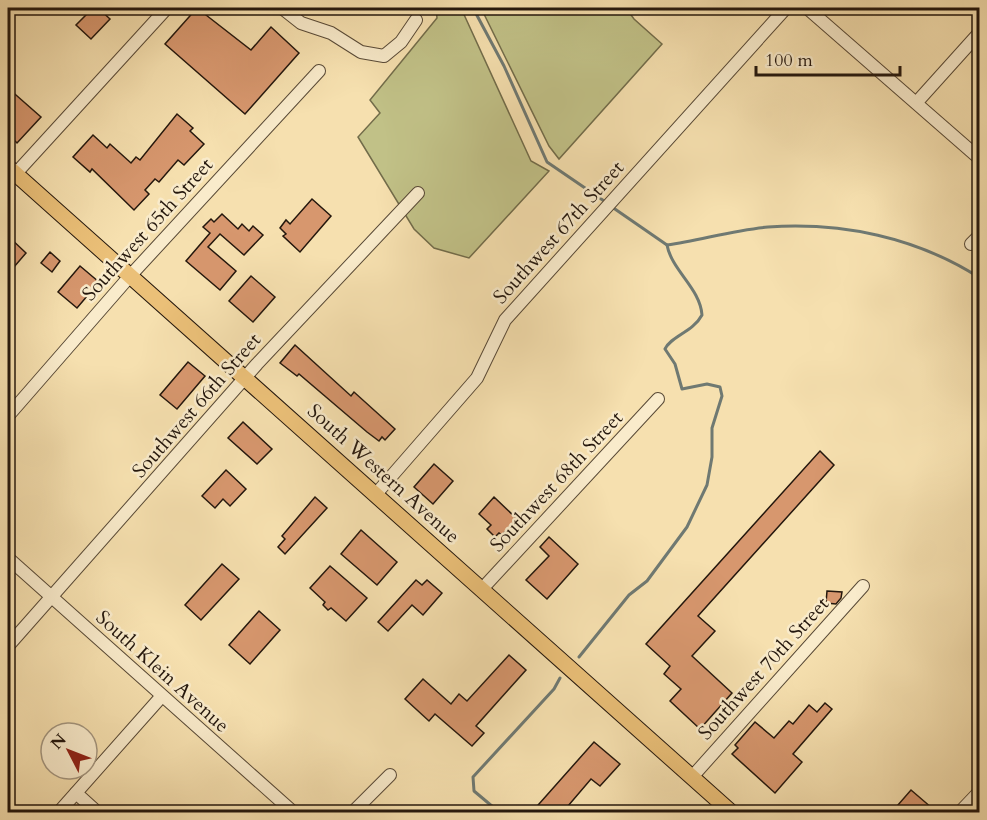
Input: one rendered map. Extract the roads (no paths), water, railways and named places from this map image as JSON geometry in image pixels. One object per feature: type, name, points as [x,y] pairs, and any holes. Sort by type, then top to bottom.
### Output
[{"type":"main road","name":"South Western Avenue","points":[[10,174],[246,378],[731,813]]},
{"type":"street","points":[[10,174],[166,8]]},
{"type":"street","points":[[282,8],[301,23],[331,33],[361,52],[384,56],[400,42],[416,20]]},
{"type":"street","name":"Southwest 67th Street","points":[[376,494],[477,378],[505,321],[786,8]]},
{"type":"street","points":[[807,8],[980,159]]},
{"type":"street","points":[[917,102],[980,32]]},
{"type":"street","name":"Southwest 65th Street","points":[[8,416],[130,276],[319,71]]},
{"type":"street","name":"Southwest 66th Street","points":[[8,646],[246,378],[418,193]]},
{"type":"street","name":"Southwest 68th Street","points":[[482,589],[657,399]]},
{"type":"street","name":"South Klein Avenue","points":[[8,558],[292,813]]},
{"type":"street","name":"Southwest 70th Street","points":[[692,777],[863,586]]},
{"type":"street","points":[[58,813],[161,697]]},
{"type":"street","points":[[353,813],[390,775]]},
{"type":"street","points":[[960,813],[980,791]]},
{"type":"street","points":[[76,793],[98,813]]},
{"type":"waterway","points":[[473,8],[504,66],[547,162],[607,203]]},
{"type":"waterway","points":[[612,207],[667,245],[755,228],[823,227],[878,235],[904,243],[930,252],[980,278]]},
{"type":"waterway","points":[[579,657],[629,595],[647,581],[687,527],[707,485],[712,457],[712,428],[722,396],[720,387],[707,384],[682,389],[675,364],[665,349],[693,326],[702,315],[696,296],[674,263],[667,245]]},
{"type":"waterway","points":[[499,812],[474,791],[473,777],[554,689],[560,678]]}]
